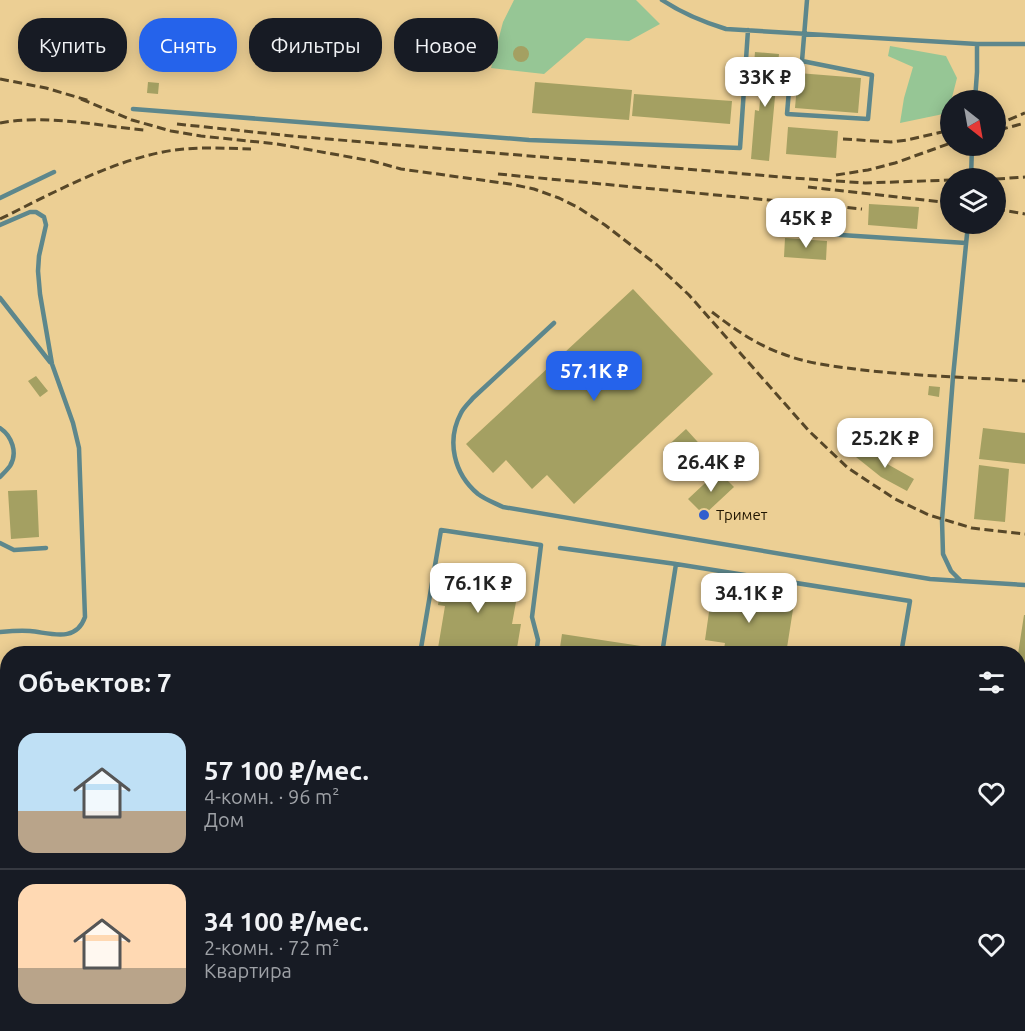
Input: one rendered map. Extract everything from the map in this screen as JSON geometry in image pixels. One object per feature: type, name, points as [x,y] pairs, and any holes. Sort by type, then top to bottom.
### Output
[{"type":"lane","points":[[662,0],[698,20],[726,29],[977,44],[1025,44]]},
{"type":"lane","points":[[802,62],[807,0]]},
{"type":"lane","points":[[133,109],[529,140],[740,148],[748,30]]},
{"type":"lane","points":[[976,90],[977,44]]},
{"type":"lane","points":[[802,62],[872,75],[868,119],[787,114],[791,66],[802,62]]},
{"type":"lane","points":[[0,198],[54,172]]},
{"type":"lane","points":[[0,225],[30,212],[36,212],[44,217],[46,225],[39,256],[40,294],[52,364],[69,410],[79,448],[85,617],[77,630],[70,634],[0,632]]},
{"type":"lane","points":[[794,232],[966,243]]},
{"type":"lane","points":[[961,581],[951,571],[943,554],[942,520],[967,234]]},
{"type":"lane","points":[[0,298],[52,364]]},
{"type":"lane","points":[[554,323],[473,398],[462,411],[456,424],[453,450],[460,473],[478,494],[489,501],[503,507],[930,579],[1025,585]]},
{"type":"lane","points":[[0,428],[11,440],[14,452],[11,465],[0,477]]},
{"type":"lane","points":[[421,646],[441,530],[541,545],[532,616],[538,640],[537,646]]},
{"type":"lane","points":[[0,543],[14,550],[46,548]]},
{"type":"lane","points":[[560,548],[910,601],[902,646]]},
{"type":"lane","points":[[663,646],[676,564]]},
{"type":"green space","points":[[514,0],[636,0],[660,24],[629,41],[586,38],[544,74],[498,69],[498,41],[503,22]]},
{"type":"green space","points":[[890,46],[946,56],[957,78],[954,90],[940,90],[940,115],[900,123],[913,67],[888,56]]},
{"type":"building","points":[[518,46],[524,46],[529,54],[527,60],[518,62],[513,57],[513,51]]},
{"type":"building","points":[[755,52],[779,54],[769,161],[751,159],[755,110],[759,111],[761,91],[765,91],[767,65],[754,64]]},
{"type":"building","points":[[798,73],[861,78],[858,113],[795,108]]},
{"type":"building","points":[[148,82],[159,83],[158,94],[147,93]]},
{"type":"building","points":[[535,82],[632,90],[629,120],[532,113]]},
{"type":"building","points":[[634,94],[732,101],[730,124],[632,116]]},
{"type":"building","points":[[788,127],[838,131],[836,158],[786,154]]},
{"type":"building","points":[[869,204],[919,207],[917,229],[868,225]]},
{"type":"building","points":[[785,238],[827,241],[826,260],[784,257]]},
{"type":"building","points":[[633,289],[713,374],[574,504],[547,475],[532,489],[506,460],[493,473],[466,444]]},
{"type":"building","points":[[36,376],[48,391],[40,397],[28,381]]},
{"type":"building","points":[[929,386],[940,387],[939,397],[928,395]]},
{"type":"building","points":[[983,428],[1025,433],[1025,464],[979,459]]},
{"type":"building","points":[[686,429],[706,451],[683,473],[663,450]]},
{"type":"building","points":[[865,446],[889,465],[914,479],[907,491],[881,477],[856,457]]},
{"type":"building","points":[[979,465],[1009,469],[1005,522],[974,519]]},
{"type":"building","points":[[718,471],[734,487],[704,515],[688,499]]},
{"type":"building","points":[[37,490],[39,537],[11,539],[8,491]]},
{"type":"building","points":[[444,567],[520,580],[512,624],[521,624],[517,646],[438,646],[445,606],[438,605]]},
{"type":"building","points":[[712,591],[794,603],[787,646],[724,646],[725,643],[705,640]]},
{"type":"building","points":[[1024,615],[1025,615],[1025,646],[1019,646]]},
{"type":"building","points":[[562,634],[641,646],[560,646]]},
{"type":"railway","points":[[0,79],[46,88],[90,101]]},
{"type":"railway","points":[[81,99],[132,120],[171,131],[277,144],[372,161],[401,169],[510,184],[559,198],[605,225],[657,265],[689,295],[809,431],[848,468],[895,499],[929,515],[972,528],[1025,534]]},
{"type":"railway","points":[[1006,121],[1025,113]]},
{"type":"railway","points":[[0,123],[53,120],[144,130]]},
{"type":"railway","points":[[1006,128],[1025,123]]},
{"type":"railway","points":[[177,124],[292,136],[793,178],[865,183],[940,180]]},
{"type":"railway","points":[[843,139],[891,142],[940,132]]},
{"type":"railway","points":[[836,175],[895,163],[940,147]]},
{"type":"railway","points":[[0,219],[78,181],[138,158],[181,149],[251,149]]},
{"type":"railway","points":[[498,174],[862,209]]},
{"type":"railway","points":[[1006,178],[1025,177]]},
{"type":"railway","points":[[808,187],[940,202]]},
{"type":"railway","points":[[1006,211],[1025,214]]},
{"type":"railway","points":[[712,312],[764,346],[810,362],[897,373],[1025,381]]},
{"type":"place","name":"Тримет","points":[[704,515]]}]
